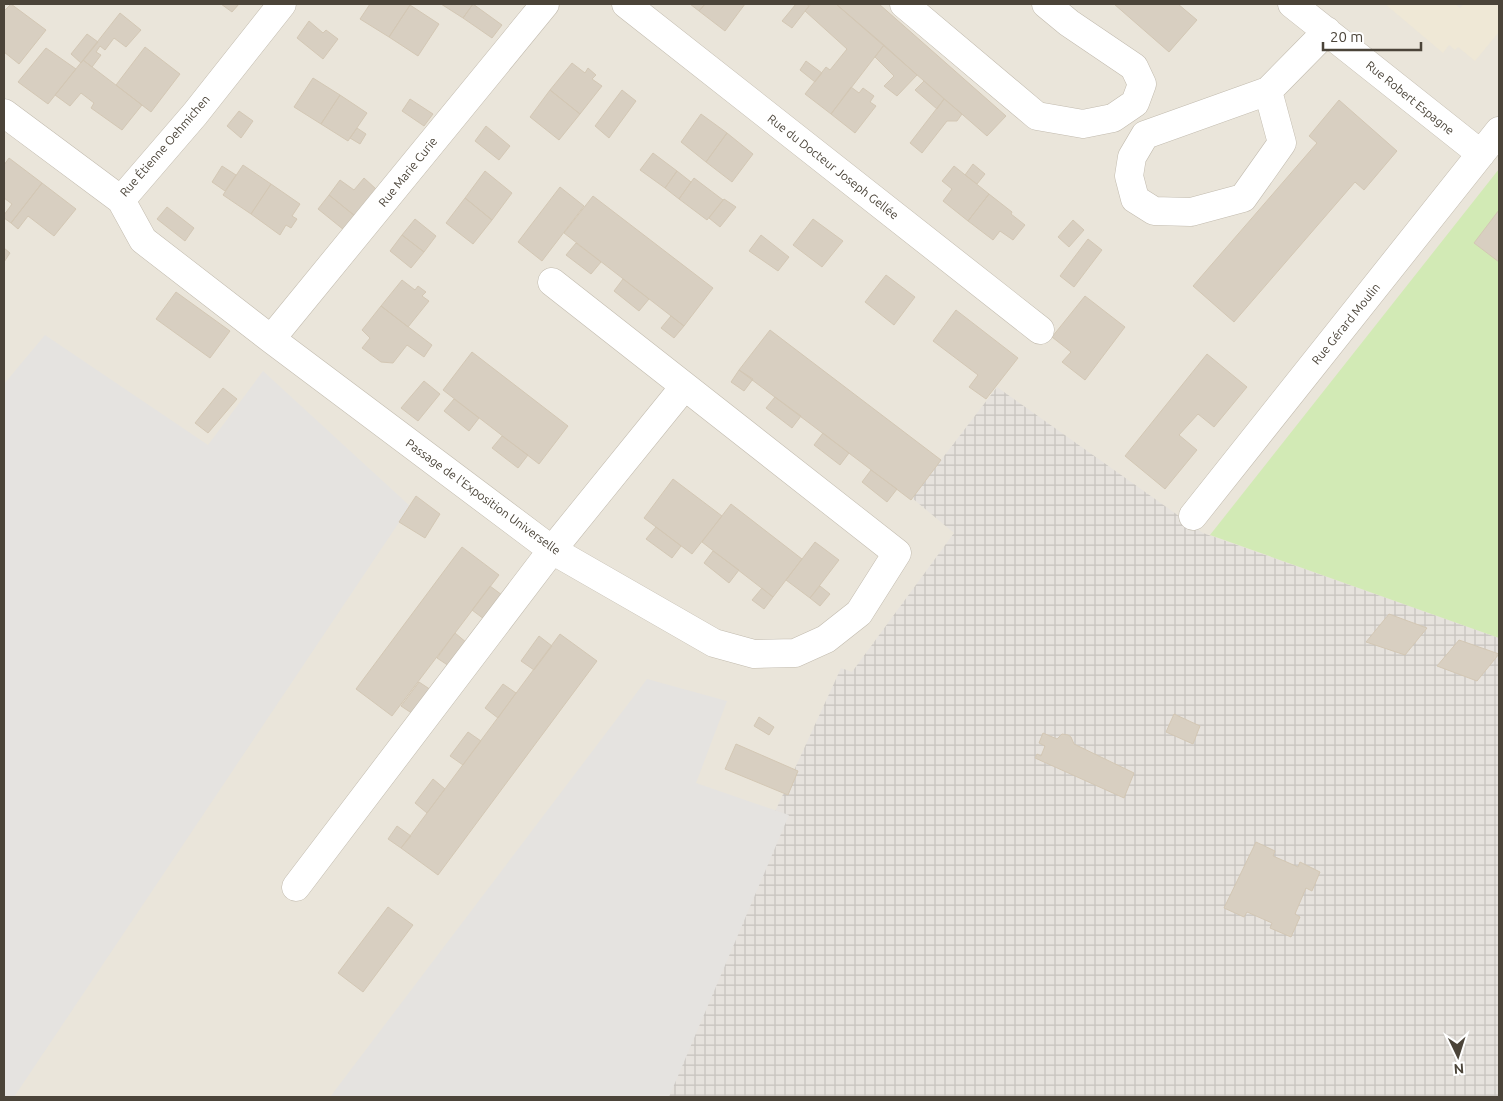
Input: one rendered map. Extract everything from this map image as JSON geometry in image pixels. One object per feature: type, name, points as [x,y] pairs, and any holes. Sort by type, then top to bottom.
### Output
[{"type":"street","name":"Rue Étienne Oehmichen","points":[[4,113],[121,200],[196,114],[282,4]]},
{"type":"street","name":"Rue Marie Curie","points":[[271,339],[545,4]]},
{"type":"street","name":"Rue du Docteur Joseph Gellée","points":[[626,4],[1040,330]]},
{"type":"street","points":[[904,4],[1037,116],[1083,124],[1113,118],[1135,103],[1142,84],[1134,66],[1069,23],[1046,4]]},
{"type":"street","name":"Rue Robert Espagne","points":[[1292,4],[1482,154]]},
{"type":"street","points":[[1268,91],[1282,144],[1243,198],[1191,212],[1154,211],[1135,199],[1129,176],[1132,157],[1145,135],[1268,91],[1327,31]]},
{"type":"street","name":"Rue Gérard Moulin","points":[[1193,516],[1499,132]]},
{"type":"street","name":"Passage de l'Exposition Universelle","points":[[121,200],[143,240],[271,339],[552,550],[714,643],[754,654],[795,653],[826,639],[859,613],[897,553],[684,387]]},
{"type":"street","points":[[296,888],[552,550],[684,387],[552,282]]},
{"type":"shaded area","points":[[4,4],[1499,4],[1499,1097],[4,1097]]},
{"type":"shaded area","points":[[1385,4],[1455,4],[1460,8],[1464,4],[1499,4],[1499,32],[1475,61],[1458,47],[1455,50],[1449,45],[1443,53]]},
{"type":"shaded area","points":[[45,335],[208,445],[263,371],[410,506],[14,1097],[4,1097],[4,384]]},
{"type":"shaded area","points":[[997,387],[1203,533],[1499,638],[1499,1097],[644,1097],[841,668],[852,672],[954,533],[912,498]]},
{"type":"shaded area","points":[[647,679],[727,701],[696,783],[789,815],[669,1097],[330,1097]]},
{"type":"green space","points":[[1499,169],[1499,638],[1210,535]]},
{"type":"building","points":[[11,4],[46,30],[19,64],[4,52],[4,11]]},
{"type":"building","points":[[221,4],[239,4],[232,12]]},
{"type":"building","points":[[370,4],[410,5],[389,37],[360,19]]},
{"type":"building","points":[[441,4],[473,4],[463,18]]},
{"type":"building","points":[[473,4],[502,25],[492,38],[463,18]]},
{"type":"building","points":[[690,4],[705,4],[699,11]]},
{"type":"building","points":[[705,4],[745,4],[725,31],[699,11]]},
{"type":"building","points":[[796,4],[806,4],[809,6],[792,28],[782,21]]},
{"type":"building","points":[[811,4],[836,4],[884,45],[831,114],[805,94],[826,67],[830,70],[847,49],[805,11]]},
{"type":"building","points":[[836,4],[879,4],[1006,116],[987,136]]},
{"type":"building","points":[[1114,4],[1178,4],[1197,20],[1169,52]]},
{"type":"building","points":[[410,5],[439,24],[418,56],[389,37]]},
{"type":"building","points":[[120,13],[141,30],[126,47],[114,38],[105,50],[100,46],[96,52],[101,55],[92,67],[83,60]]},
{"type":"building","points":[[309,21],[323,33],[326,30],[338,39],[323,59],[297,38]]},
{"type":"building","points":[[87,34],[98,42],[81,63],[71,54]]},
{"type":"building","points":[[884,45],[917,75],[897,96],[884,86],[894,76],[875,57]]},
{"type":"building","points":[[145,47],[180,74],[151,112],[116,85]]},
{"type":"building","points":[[46,48],[76,69],[48,104],[18,82]]},
{"type":"building","points":[[83,60],[142,105],[122,130],[91,108],[94,103],[81,93],[70,106],[55,95]]},
{"type":"building","points":[[806,61],[822,73],[815,82],[800,70]]},
{"type":"building","points":[[572,63],[585,73],[588,68],[596,75],[592,79],[602,86],[580,114],[550,90]]},
{"type":"building","points":[[313,78],[340,95],[321,124],[294,107]]},
{"type":"building","points":[[924,81],[944,99],[937,109],[915,90]]},
{"type":"building","points":[[851,87],[859,93],[863,88],[874,96],[870,102],[876,106],[855,133],[831,114]]},
{"type":"building","points":[[550,90],[580,114],[559,140],[530,117]]},
{"type":"building","points":[[622,90],[636,101],[609,138],[595,126]]},
{"type":"building","points":[[340,95],[367,113],[348,141],[321,124]]},
{"type":"building","points":[[410,99],[433,114],[424,126],[402,111]]},
{"type":"building","points":[[944,99],[962,114],[957,121],[947,121],[922,153],[910,143]]},
{"type":"building","points":[[1339,100],[1397,151],[1364,190],[1355,182],[1234,322],[1193,286],[1317,143],[1309,136]]},
{"type":"building","points":[[239,111],[253,121],[241,138],[227,126]]},
{"type":"building","points":[[701,114],[727,133],[706,162],[681,142]]},
{"type":"building","points":[[486,126],[510,146],[499,160],[475,141]]},
{"type":"building","points":[[357,128],[366,134],[360,144],[350,138]]},
{"type":"building","points":[[727,133],[753,154],[732,182],[706,162]]},
{"type":"building","points":[[653,153],[677,171],[665,188],[640,170]]},
{"type":"building","points":[[9,158],[42,183],[11,223],[4,218],[12,204],[4,198],[4,165]]},
{"type":"building","points":[[973,164],[985,174],[977,184],[965,175]]},
{"type":"building","points":[[243,165],[271,184],[251,214],[223,195]]},
{"type":"building","points":[[222,166],[236,175],[225,191],[212,182]]},
{"type":"building","points":[[954,166],[989,194],[968,221],[943,201],[952,189],[942,181]]},
{"type":"building","points":[[485,171],[512,193],[492,220],[465,198]]},
{"type":"building","points":[[677,171],[691,182],[679,199],[665,188]]},
{"type":"building","points":[[364,178],[376,189],[355,216],[329,195],[340,180],[354,190]]},
{"type":"building","points":[[694,178],[723,200],[707,220],[679,199]]},
{"type":"building","points":[[42,183],[76,209],[54,236],[28,216],[18,229],[11,223]]},
{"type":"building","points":[[271,184],[300,204],[292,216],[297,219],[291,228],[286,225],[280,235],[251,214]]},
{"type":"building","points":[[560,187],[584,206],[542,261],[518,242]]},
{"type":"building","points":[[989,194],[1025,225],[1013,240],[1000,231],[993,240],[968,221]]},
{"type":"building","points":[[329,195],[355,216],[344,230],[318,209]]},
{"type":"building","points":[[593,196],[713,288],[684,326],[564,233]]},
{"type":"building","points":[[465,198],[492,220],[473,244],[446,223]]},
{"type":"building","points":[[724,199],[736,207],[720,227],[709,218]]},
{"type":"building","points":[[167,207],[194,228],[185,241],[157,219]]},
{"type":"building","points":[[1499,210],[1499,262],[1474,243]]},
{"type":"building","points":[[415,219],[436,236],[424,252],[402,235]]},
{"type":"building","points":[[813,219],[843,241],[822,267],[793,245]]},
{"type":"building","points":[[1073,220],[1084,230],[1069,247],[1058,237]]},
{"type":"building","points":[[402,235],[424,252],[411,268],[390,251]]},
{"type":"building","points":[[761,235],[789,257],[778,271],[749,251]]},
{"type":"building","points":[[1088,239],[1102,250],[1074,287],[1060,276]]},
{"type":"building","points":[[576,243],[601,262],[591,274],[566,255]]},
{"type":"building","points":[[4,248],[10,253],[4,262]]},
{"type":"building","points":[[886,275],[915,297],[894,325],[865,302]]},
{"type":"building","points":[[623,279],[649,299],[639,311],[614,291]]},
{"type":"building","points":[[402,280],[415,290],[418,286],[426,292],[422,296],[429,301],[408,327],[381,306]]},
{"type":"building","points":[[176,292],[230,331],[210,358],[156,319]]},
{"type":"building","points":[[1085,296],[1125,327],[1085,380],[1062,362],[1071,352],[1052,337]]},
{"type":"building","points":[[381,306],[432,345],[424,357],[407,345],[393,363],[381,362],[362,348],[370,338],[362,330]]},
{"type":"building","points":[[956,310],[1018,358],[986,399],[969,387],[978,375],[933,341]]},
{"type":"building","points":[[671,316],[684,326],[674,338],[661,328]]},
{"type":"building","points":[[770,330],[941,460],[911,500],[739,370]]},
{"type":"building","points":[[472,352],[568,426],[539,464],[443,390]]},
{"type":"building","points":[[1207,354],[1247,387],[1214,427],[1198,414],[1179,435],[1197,450],[1165,489],[1125,456]]},
{"type":"building","points":[[739,370],[753,379],[744,391],[731,382]]},
{"type":"building","points":[[424,381],[440,394],[418,421],[401,408]]},
{"type":"building","points":[[223,388],[237,399],[208,433],[195,423]]},
{"type":"building","points":[[775,397],[801,416],[792,428],[766,408]]},
{"type":"building","points":[[454,399],[479,418],[469,431],[444,411]]},
{"type":"building","points":[[823,433],[849,453],[840,465],[814,445]]},
{"type":"building","points":[[502,436],[528,455],[518,468],[492,448]]},
{"type":"building","points":[[871,470],[897,489],[887,502],[862,482]]},
{"type":"building","points":[[673,479],[722,516],[692,554],[644,518]]},
{"type":"building","points":[[416,496],[440,514],[425,538],[399,522]]},
{"type":"building","points":[[731,504],[802,559],[773,597],[702,542]]},
{"type":"building","points":[[656,527],[681,546],[672,558],[646,539]]},
{"type":"building","points":[[815,542],[839,560],[810,598],[786,580]]},
{"type":"building","points":[[462,547],[499,575],[392,716],[356,689]]},
{"type":"building","points":[[713,551],[739,570],[729,583],[704,563]]},
{"type":"building","points":[[490,586],[502,595],[484,619],[472,610]]},
{"type":"building","points":[[820,586],[830,594],[820,606],[810,598]]},
{"type":"building","points":[[762,588],[773,597],[764,609],[752,600]]},
{"type":"building","points":[[1389,614],[1427,628],[1405,655],[1366,642]]},
{"type":"building","points":[[455,633],[467,643],[449,666],[437,658]]},
{"type":"building","points":[[560,634],[597,661],[438,875],[401,848]]},
{"type":"building","points":[[539,636],[552,646],[534,670],[521,661]]},
{"type":"building","points":[[1459,640],[1499,654],[1477,681],[1437,666]]},
{"type":"building","points":[[419,682],[431,690],[413,714],[401,706]]},
{"type":"building","points":[[503,684],[516,693],[498,718],[485,708]]},
{"type":"building","points":[[1174,714],[1200,726],[1193,744],[1166,732]]},
{"type":"building","points":[[759,717],[774,727],[769,735],[754,726]]},
{"type":"building","points":[[468,732],[481,741],[463,765],[450,756]]},
{"type":"building","points":[[1043,733],[1057,739],[1062,734],[1068,735],[1074,744],[1134,773],[1124,798],[1035,758],[1037,754],[1041,756],[1045,746],[1039,743]]},
{"type":"building","points":[[736,744],[798,771],[788,795],[725,769]]},
{"type":"building","points":[[433,779],[445,789],[427,813],[415,803]]},
{"type":"building","points":[[397,826],[411,836],[401,848],[388,839]]},
{"type":"building","points":[[1256,842],[1275,851],[1273,856],[1298,867],[1300,862],[1320,872],[1312,891],[1306,888],[1295,914],[1300,917],[1291,937],[1270,928],[1272,923],[1247,912],[1244,917],[1224,908]]},
{"type":"building","points":[[388,907],[413,925],[363,992],[338,973]]}]
